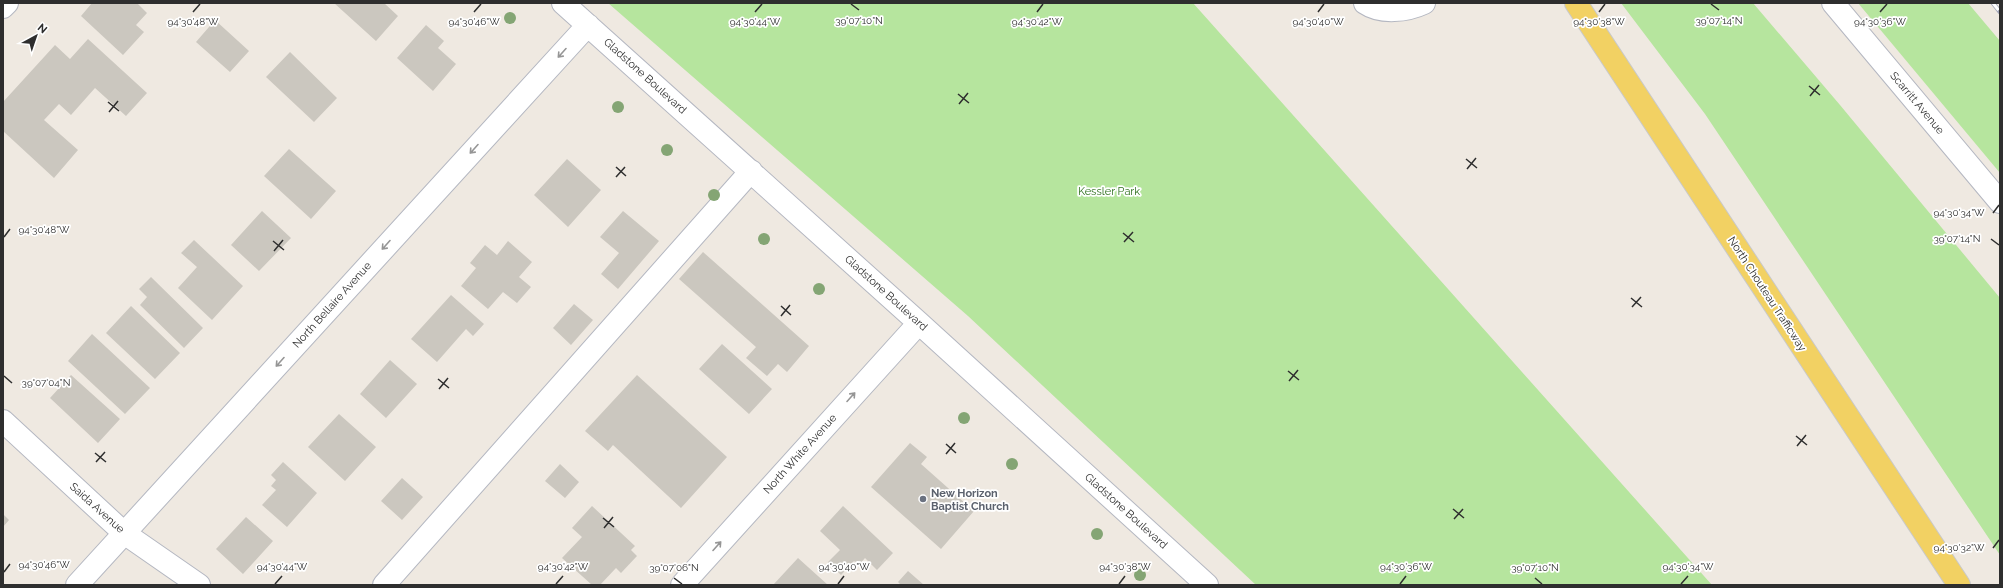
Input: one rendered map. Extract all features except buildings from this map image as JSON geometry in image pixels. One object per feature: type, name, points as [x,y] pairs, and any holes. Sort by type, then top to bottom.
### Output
[{"type":"main road","name":"North Chouteau Trafficway","points":[[1576,3],[1959,585]]},
{"type":"street","points":[[3,7],[7,3]]},
{"type":"street","name":"Gladstone Boulevard","points":[[563,3],[751,171],[1207,585]]},
{"type":"street","points":[[1365,3],[1374,9],[1410,9],[1424,3]]},
{"type":"street","name":"Scarritt Avenue","points":[[1833,3],[2000,202]]},
{"type":"street","name":"North Bellaire Avenue","points":[[77,585],[588,24]]},
{"type":"street","points":[[384,585],[751,171]]},
{"type":"street","name":"North White Avenue","points":[[682,585],[919,323]]},
{"type":"street","name":"Saida Avenue","points":[[3,421],[124,533],[199,585]]},
{"type":"green space","name":"Kessler Park","points":[[608,3],[1193,3],[1712,585],[1256,585],[968,316]]},
{"type":"green space","points":[[1621,3],[1753,3],[1840,105],[2000,298],[2000,555],[1705,114]]},
{"type":"green space","points":[[1858,3],[1968,3],[2000,41],[2000,173]]},
{"type":"railway","points":[[1993,3],[2000,12]]},
{"type":"place","name":"New Horizon Baptist Church","points":[[923,499]]}]
